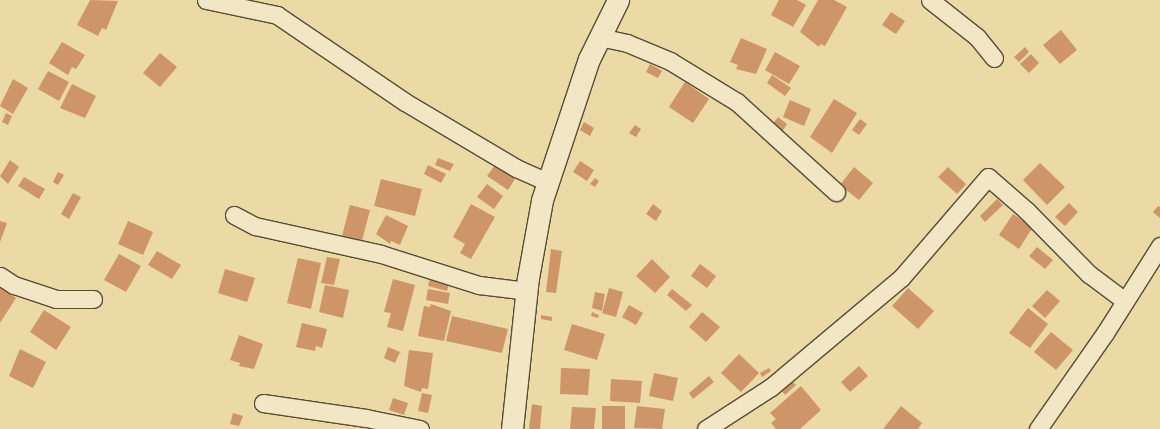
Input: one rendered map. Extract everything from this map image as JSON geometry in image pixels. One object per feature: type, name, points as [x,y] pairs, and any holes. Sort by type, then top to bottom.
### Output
[{"type":"street","points":[[206,0],[277,15],[405,102],[516,168],[547,182]]},
{"type":"street","points":[[512,429],[535,233],[547,182],[578,89],[600,37],[618,0]]},
{"type":"street","points":[[930,0],[977,37],[994,58]]},
{"type":"street","points":[[600,37],[627,43],[670,62],[737,102],[836,192]]},
{"type":"street","points":[[706,429],[771,387],[901,278],[988,177],[1026,210],[1089,274],[1126,301]]},
{"type":"street","points":[[234,215],[255,226],[318,242],[381,254],[479,285],[527,291]]},
{"type":"street","points":[[1038,429],[1126,301],[1160,246]]},
{"type":"street","points":[[0,276],[14,285],[56,299],[93,299]]},
{"type":"street","points":[[264,404],[366,418],[420,429]]},
{"type":"building","points":[[90,0],[118,1],[106,30],[102,28],[98,36],[77,25]]},
{"type":"building","points":[[779,0],[797,0],[806,5],[793,27],[771,15]]},
{"type":"building","points":[[818,0],[834,0],[847,7],[825,46],[820,44],[819,47],[800,32]]},
{"type":"building","points":[[891,12],[905,21],[896,34],[882,25]]},
{"type":"building","points":[[1061,30],[1077,50],[1060,64],[1043,45]]},
{"type":"building","points":[[741,38],[767,49],[756,74],[736,69],[738,65],[730,62]]},
{"type":"building","points":[[62,42],[85,55],[76,69],[72,67],[68,75],[49,63]]},
{"type":"building","points":[[1025,47],[1029,52],[1019,62],[1014,57]]},
{"type":"building","points":[[775,52],[800,66],[789,84],[765,70]]},
{"type":"building","points":[[160,53],[177,67],[160,87],[143,73]]},
{"type":"building","points":[[1031,54],[1039,63],[1029,73],[1020,64]]},
{"type":"building","points":[[650,64],[662,71],[658,78],[646,72]]},
{"type":"building","points":[[48,71],[69,82],[59,101],[38,89]]},
{"type":"building","points":[[772,75],[791,88],[785,96],[767,83]]},
{"type":"building","points":[[13,79],[28,88],[13,114],[0,106]]},
{"type":"building","points":[[685,82],[709,99],[693,123],[669,107]]},
{"type":"building","points":[[72,84],[96,96],[85,118],[60,108]]},
{"type":"building","points":[[834,99],[857,113],[832,153],[810,137]]},
{"type":"building","points":[[790,100],[811,109],[804,126],[783,117]]},
{"type":"building","points":[[6,113],[12,116],[8,125],[2,122]]},
{"type":"building","points":[[778,117],[787,124],[782,132],[772,125]]},
{"type":"building","points":[[860,119],[867,124],[859,135],[852,130]]},
{"type":"building","points":[[584,122],[594,128],[590,136],[580,130]]},
{"type":"building","points":[[635,125],[641,129],[636,137],[629,133]]},
{"type":"building","points":[[438,158],[454,164],[450,171],[435,165]]},
{"type":"building","points":[[10,160],[19,167],[8,184],[0,176]]},
{"type":"building","points":[[580,161],[594,170],[587,181],[573,172]]},
{"type":"building","points":[[1040,163],[1065,187],[1047,205],[1023,180]]},
{"type":"building","points":[[428,165],[446,174],[441,183],[424,174]]},
{"type":"building","points":[[495,165],[515,179],[508,190],[487,176]]},
{"type":"building","points":[[854,167],[873,183],[859,200],[840,185]]},
{"type":"building","points":[[948,167],[966,184],[957,194],[938,177]]},
{"type":"building","points":[[58,172],[64,175],[58,185],[53,182]]},
{"type":"building","points":[[24,177],[45,189],[39,199],[18,186]]},
{"type":"building","points":[[595,178],[599,181],[595,187],[590,184]]},
{"type":"building","points":[[381,179],[422,189],[415,216],[374,206]]},
{"type":"building","points":[[487,184],[503,196],[494,209],[477,197]]},
{"type":"building","points":[[73,193],[81,197],[69,219],[61,214]]},
{"type":"building","points":[[997,199],[1003,205],[985,222],[980,216]]},
{"type":"building","points":[[1069,203],[1078,212],[1065,226],[1055,217]]},
{"type":"building","points":[[471,204],[495,217],[471,259],[460,253],[465,244],[453,237]]},
{"type":"building","points":[[653,204],[662,211],[656,221],[646,214]]},
{"type":"building","points":[[350,205],[370,210],[362,241],[342,236]]},
{"type":"building","points":[[1158,206],[1160,207],[1160,218],[1153,212]]},
{"type":"building","points":[[1013,214],[1033,227],[1019,249],[999,235]]},
{"type":"building","points":[[386,215],[408,226],[400,245],[391,241],[390,244],[376,234]]},
{"type":"building","points":[[0,221],[7,223],[0,242]]},
{"type":"building","points":[[128,221],[153,232],[143,255],[118,244]]},
{"type":"building","points":[[1037,247],[1053,260],[1045,269],[1029,256]]},
{"type":"building","points":[[551,249],[562,251],[556,293],[546,292]]},
{"type":"building","points":[[157,251],[181,265],[172,279],[148,265]]},
{"type":"building","points":[[119,254],[141,266],[126,292],[104,280]]},
{"type":"building","points":[[327,257],[340,259],[334,285],[321,283]]},
{"type":"building","points":[[298,258],[321,263],[311,309],[287,303]]},
{"type":"building","points":[[652,259],[670,277],[655,293],[636,276]]},
{"type":"building","points":[[700,264],[716,276],[707,288],[691,276]]},
{"type":"building","points":[[225,269],[255,278],[247,302],[218,293]]},
{"type":"building","points":[[431,275],[450,280],[447,291],[428,286]]},
{"type":"building","points":[[393,279],[415,285],[403,331],[387,327],[391,313],[384,312]]},
{"type":"building","points":[[325,285],[349,290],[343,318],[319,312]]},
{"type":"building","points":[[0,287],[16,298],[0,323]]},
{"type":"building","points":[[609,288],[623,292],[616,317],[602,313]]},
{"type":"building","points":[[908,288],[934,311],[918,329],[892,306]]},
{"type":"building","points":[[428,289],[450,293],[448,304],[426,300]]},
{"type":"building","points":[[672,289],[692,305],[686,311],[667,295]]},
{"type":"building","points":[[1047,290],[1060,301],[1045,318],[1032,306]]},
{"type":"building","points":[[595,292],[605,294],[602,311],[592,308]]},
{"type":"building","points":[[431,304],[451,311],[444,341],[418,336],[424,306],[430,307]]},
{"type":"building","points":[[629,305],[643,313],[636,325],[622,317]]},
{"type":"building","points":[[1028,308],[1048,324],[1030,348],[1009,333]]},
{"type":"building","points":[[44,310],[71,327],[56,350],[30,332]]},
{"type":"building","points":[[592,312],[599,315],[598,318],[591,316]]},
{"type":"building","points":[[702,312],[720,327],[706,342],[689,327]]},
{"type":"building","points":[[541,315],[552,317],[552,321],[541,319]]},
{"type":"building","points":[[452,316],[508,329],[502,353],[446,341]]},
{"type":"building","points":[[302,323],[327,329],[322,348],[316,346],[315,351],[296,347]]},
{"type":"building","points":[[572,324],[605,334],[597,360],[564,350]]},
{"type":"building","points":[[1051,332],[1073,350],[1056,370],[1034,352]]},
{"type":"building","points":[[239,335],[263,344],[254,369],[239,366],[240,363],[230,360]]},
{"type":"building","points":[[388,347],[400,352],[395,363],[384,358]]},
{"type":"building","points":[[20,349],[46,362],[33,388],[9,376]]},
{"type":"building","points":[[409,350],[433,353],[428,389],[422,388],[421,392],[404,386]]},
{"type":"building","points":[[739,354],[759,373],[741,392],[721,373]]},
{"type":"building","points":[[859,366],[868,376],[850,392],[841,382]]},
{"type":"building","points":[[561,368],[590,369],[588,395],[560,394]]},
{"type":"building","points":[[769,368],[771,371],[762,377],[760,373]]},
{"type":"building","points":[[654,373],[678,378],[673,401],[649,396]]},
{"type":"building","points":[[709,376],[714,382],[693,399],[689,393]]},
{"type":"building","points":[[788,377],[796,385],[785,395],[778,386]]},
{"type":"building","points":[[611,379],[642,381],[640,403],[610,401]]},
{"type":"building","points":[[801,386],[821,410],[800,429],[776,429],[771,423],[776,419],[770,413]]},
{"type":"building","points":[[422,393],[432,395],[428,413],[418,411]]},
{"type":"building","points":[[393,398],[408,403],[404,415],[389,410]]},
{"type":"building","points":[[532,404],[542,406],[540,429],[529,429]]},
{"type":"building","points":[[602,406],[625,406],[625,429],[602,429]]},
{"type":"building","points":[[637,406],[665,409],[662,429],[634,428]]},
{"type":"building","points":[[901,406],[922,423],[918,429],[883,429]]},
{"type":"building","points":[[572,407],[596,408],[594,429],[570,429]]},
{"type":"building","points":[[233,413],[243,416],[239,426],[230,424]]}]
